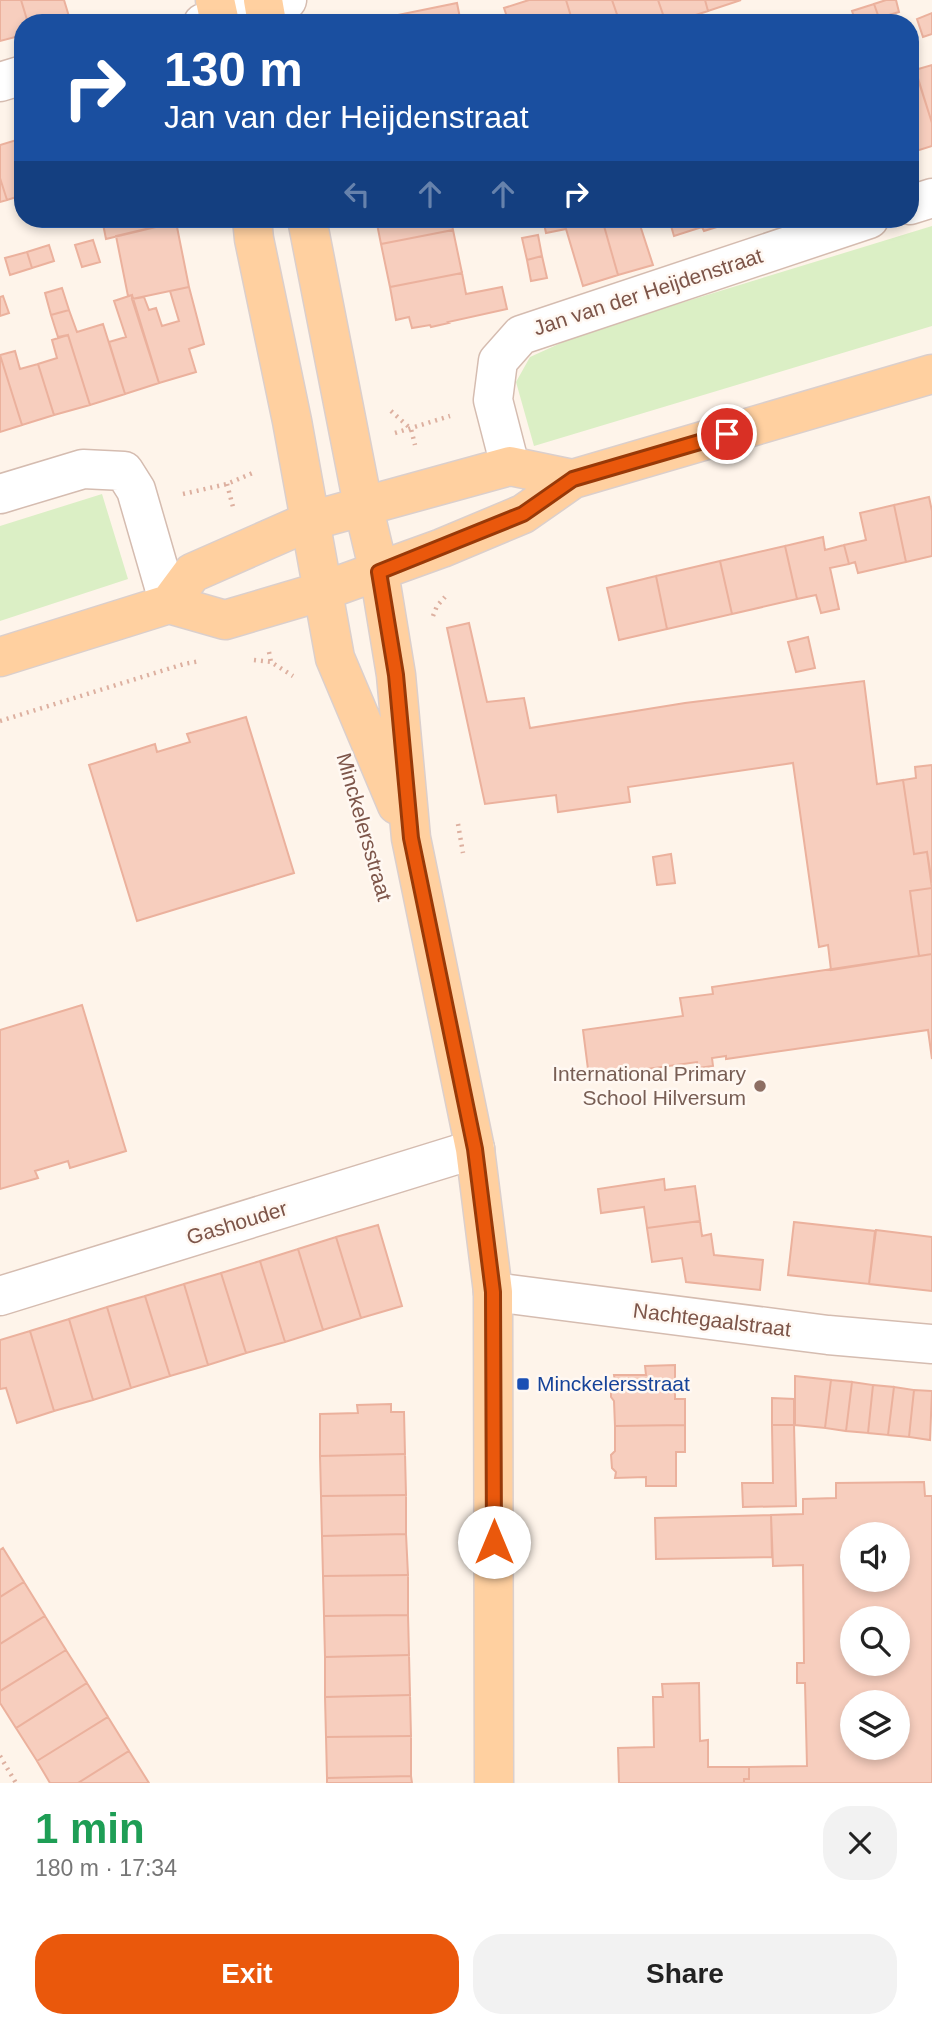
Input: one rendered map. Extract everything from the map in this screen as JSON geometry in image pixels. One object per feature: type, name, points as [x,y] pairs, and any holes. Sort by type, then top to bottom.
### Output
[{"type":"main road","name":"Minckelersstraat","points":[[253,228],[292,421],[335,658],[411,838]]},
{"type":"main road","name":"Minckelersstraat","points":[[309,228],[363,505],[379,572],[396,675],[411,838],[475,1149],[493,1292],[494,1783]]},
{"type":"main road","points":[[0,657],[169,604],[225,620],[323,591],[379,572],[523,514],[573,479],[932,374]]},
{"type":"main road","points":[[169,604],[192,573],[310,521],[510,466],[573,479]]},
{"type":"street","points":[[226,14],[270,7]]},
{"type":"street","name":"Jan van der Heijdenstraat","points":[[510,466],[493,400],[498,361],[521,335],[842,228]]},
{"type":"street","points":[[0,494],[83,468],[124,471],[136,490],[169,604]]},
{"type":"street","name":"Gashouder","points":[[0,1296],[475,1149]]},
{"type":"street","name":"Nachtegaalstraat","points":[[493,1292],[828,1335],[932,1344]]},
{"type":"path","points":[[228,484],[243,550]]},
{"type":"path","points":[[258,609],[271,662]]},
{"type":"path","points":[[0,721],[184,664],[210,659]]},
{"type":"path","points":[[247,659],[271,662],[289,672],[298,681]]},
{"type":"path","points":[[0,1756],[16,1783]]},
{"type":"green space","points":[[932,226],[932,326],[534,446],[516,382],[530,357],[583,333]]},
{"type":"green space","points":[[102,494],[128,579],[0,621],[0,526]]},
{"type":"building","points":[[0,0],[21,0],[25,14],[14,14],[14,37],[0,41]]},
{"type":"building","points":[[21,0],[64,0],[68,14],[25,14]]},
{"type":"building","points":[[529,0],[566,0],[570,14],[506,14],[504,8]]},
{"type":"building","points":[[566,0],[612,0],[617,14],[570,14]]},
{"type":"building","points":[[612,0],[658,0],[663,14],[617,14]]},
{"type":"building","points":[[658,0],[705,0],[708,11],[699,14],[663,14]]},
{"type":"building","points":[[705,0],[741,0],[708,11]]},
{"type":"building","points":[[896,0],[899,12],[878,14],[874,4]]},
{"type":"building","points":[[457,3],[459,14],[403,14]]},
{"type":"building","points":[[874,4],[878,14],[853,14],[852,11]]},
{"type":"building","points":[[932,13],[932,34],[923,37],[919,18]]},
{"type":"building","points":[[932,65],[932,123],[919,82],[919,69]]},
{"type":"building","points":[[919,81],[932,123],[932,146],[919,150]]},
{"type":"building","points":[[14,141],[14,198],[7,200],[0,178],[0,145]]},
{"type":"building","points":[[0,178],[7,200],[0,202]]},
{"type":"building","points":[[104,228],[152,228],[106,239]]},
{"type":"building","points":[[150,228],[177,228],[189,287],[132,299],[132,295],[128,296],[116,236]]},
{"type":"building","points":[[378,228],[453,228],[453,230],[381,244]]},
{"type":"building","points":[[545,228],[605,228],[618,275],[583,286],[566,229],[546,233]]},
{"type":"building","points":[[605,228],[641,228],[653,265],[618,275]]},
{"type":"building","points":[[672,228],[699,228],[674,236]]},
{"type":"building","points":[[453,230],[462,273],[390,287],[381,244]]},
{"type":"building","points":[[538,235],[542,256],[527,260],[522,238]]},
{"type":"building","points":[[93,240],[100,262],[82,267],[75,245]]},
{"type":"building","points":[[49,245],[54,261],[32,268],[27,252]]},
{"type":"building","points":[[27,252],[32,268],[10,275],[5,258]]},
{"type":"building","points":[[542,256],[547,278],[531,281],[527,260]]},
{"type":"building","points":[[462,273],[466,294],[502,287],[507,309],[431,327],[412,328],[409,317],[396,320],[390,287]]},
{"type":"building","points":[[189,287],[204,344],[189,349],[196,372],[159,383],[132,299],[144,297],[149,310],[156,308],[162,326],[179,321],[170,291]]},
{"type":"building","points":[[62,288],[69,310],[51,315],[45,293]]},
{"type":"building","points":[[132,295],[159,383],[125,394],[109,342],[126,337],[114,301]]},
{"type":"building","points":[[3,296],[9,313],[0,316],[0,297]]},
{"type":"building","points":[[69,310],[77,332],[103,324],[125,394],[90,405],[68,335],[58,337],[51,315]]},
{"type":"building","points":[[68,335],[90,405],[54,415],[38,364],[57,358],[52,340]]},
{"type":"building","points":[[15,351],[20,369],[38,364],[54,415],[22,425],[0,355]]},
{"type":"building","points":[[0,355],[22,425],[0,432]]},
{"type":"building","points":[[929,497],[932,511],[932,556],[906,562],[894,505]]},
{"type":"building","points":[[894,505],[906,562],[858,573],[855,562],[849,564],[844,545],[866,540],[860,513]]},
{"type":"building","points":[[823,537],[825,550],[844,545],[849,564],[830,568],[839,609],[821,613],[816,595],[797,599],[785,546]]},
{"type":"building","points":[[785,546],[797,599],[732,614],[720,561]]},
{"type":"building","points":[[720,561],[732,614],[667,629],[656,576]]},
{"type":"building","points":[[656,576],[667,629],[619,640],[607,588]]},
{"type":"building","points":[[469,623],[487,702],[524,698],[530,728],[685,703],[864,681],[877,784],[903,780],[914,854],[927,852],[932,888],[910,891],[919,956],[831,970],[828,945],[819,947],[793,763],[628,787],[630,802],[558,812],[556,795],[485,804],[447,628]]},
{"type":"building","points":[[808,637],[815,668],[796,672],[788,642]]},
{"type":"building","points":[[246,717],[294,873],[137,921],[89,765],[155,744],[157,752],[190,742],[187,734]]},
{"type":"building","points":[[932,765],[932,883],[927,852],[914,854],[903,780],[916,778],[915,767]]},
{"type":"building","points":[[671,854],[675,883],[657,885],[653,857]]},
{"type":"building","points":[[932,888],[932,954],[919,956],[910,891]]},
{"type":"building","points":[[932,954],[932,1059],[928,1030],[726,1059],[726,1056],[712,1058],[713,1066],[698,1068],[697,1062],[589,1077],[583,1030],[683,1016],[680,998],[713,994],[712,987]]},
{"type":"building","points":[[82,1005],[126,1151],[70,1168],[68,1161],[35,1171],[38,1178],[0,1189],[0,1030]]},
{"type":"building","points":[[664,1179],[665,1190],[695,1186],[700,1221],[647,1228],[644,1207],[601,1213],[598,1189]]},
{"type":"building","points":[[700,1221],[702,1236],[711,1234],[714,1255],[763,1260],[760,1290],[686,1282],[682,1258],[652,1262],[647,1228]]},
{"type":"building","points":[[794,1222],[875,1231],[869,1284],[788,1275]]},
{"type":"building","points":[[378,1225],[402,1306],[361,1318],[336,1237]]},
{"type":"building","points":[[876,1230],[932,1237],[932,1291],[869,1284]]},
{"type":"building","points":[[336,1237],[361,1318],[323,1330],[298,1249]]},
{"type":"building","points":[[298,1249],[323,1330],[285,1342],[260,1261]]},
{"type":"building","points":[[260,1261],[285,1342],[246,1353],[221,1273]]},
{"type":"building","points":[[221,1273],[246,1353],[208,1365],[184,1284]]},
{"type":"building","points":[[184,1284],[208,1365],[170,1376],[145,1296]]},
{"type":"building","points":[[145,1296],[170,1376],[131,1388],[107,1307]]},
{"type":"building","points":[[107,1307],[131,1388],[93,1400],[69,1319]]},
{"type":"building","points":[[69,1319],[93,1400],[54,1411],[30,1331]]},
{"type":"building","points":[[30,1331],[54,1411],[17,1423],[6,1388],[0,1389],[0,1340]]},
{"type":"building","points":[[675,1365],[675,1399],[685,1399],[685,1425],[615,1426],[614,1401],[611,1397],[614,1375],[646,1375],[645,1366]]},
{"type":"building","points":[[795,1376],[831,1380],[825,1428],[795,1425]]},
{"type":"building","points":[[831,1380],[852,1382],[846,1431],[825,1428]]},
{"type":"building","points":[[852,1382],[873,1385],[868,1433],[846,1431]]},
{"type":"building","points":[[873,1385],[894,1387],[888,1435],[868,1433]]},
{"type":"building","points":[[894,1387],[914,1390],[909,1437],[888,1435]]},
{"type":"building","points":[[914,1390],[932,1391],[930,1440],[909,1437]]},
{"type":"building","points":[[772,1398],[794,1399],[794,1425],[772,1425]]},
{"type":"building","points":[[391,1404],[391,1412],[404,1412],[405,1454],[320,1456],[320,1414],[358,1413],[357,1405]]},
{"type":"building","points":[[685,1425],[685,1452],[676,1452],[676,1486],[646,1486],[646,1477],[615,1478],[611,1455],[615,1451],[615,1426]]},
{"type":"building","points":[[772,1425],[794,1425],[796,1506],[743,1507],[742,1483],[773,1483]]},
{"type":"building","points":[[405,1454],[406,1495],[321,1496],[320,1456]]},
{"type":"building","points":[[924,1482],[925,1496],[932,1496],[932,1783],[744,1783],[744,1779],[749,1779],[749,1767],[807,1766],[805,1683],[797,1683],[797,1663],[804,1663],[803,1565],[773,1566],[771,1515],[803,1514],[803,1499],[836,1498],[836,1483]]},
{"type":"building","points":[[406,1495],[406,1534],[322,1536],[321,1496]]},
{"type":"building","points":[[771,1515],[772,1557],[656,1559],[655,1518]]},
{"type":"building","points":[[406,1534],[408,1575],[323,1576],[322,1536]]},
{"type":"building","points":[[3,1548],[24,1582],[0,1597],[0,1550]]},
{"type":"building","points":[[408,1575],[408,1615],[324,1616],[323,1576]]},
{"type":"building","points":[[24,1582],[45,1616],[0,1644],[0,1597]]},
{"type":"building","points":[[408,1615],[409,1655],[325,1657],[324,1616]]},
{"type":"building","points":[[45,1616],[66,1650],[0,1691],[0,1644]]},
{"type":"building","points":[[66,1650],[87,1683],[16,1728],[0,1703],[0,1691]]},
{"type":"building","points":[[409,1655],[410,1695],[325,1697],[325,1657]]},
{"type":"building","points":[[87,1683],[108,1717],[37,1761],[16,1728]]},
{"type":"building","points":[[699,1683],[700,1741],[708,1740],[708,1767],[749,1767],[749,1779],[744,1779],[744,1783],[619,1783],[618,1748],[654,1747],[653,1697],[663,1697],[662,1684]]},
{"type":"building","points":[[410,1695],[411,1736],[326,1737],[325,1697]]},
{"type":"building","points":[[108,1717],[129,1751],[78,1783],[50,1783],[37,1761]]},
{"type":"building","points":[[411,1736],[411,1776],[327,1778],[326,1737]]},
{"type":"building","points":[[129,1751],[149,1783],[78,1783]]},
{"type":"building","points":[[411,1776],[412,1783],[327,1783],[327,1778]]},
{"type":"place","name":"International Primary School Hilversum","points":[[760,1086]]},
{"type":"place","name":"Minckelersstraat","points":[[523,1384]]},
{"type":"route","points":[[494,1542],[493,1292],[475,1149],[411,838],[396,675],[379,572],[523,514],[573,479],[727,434]]}]
